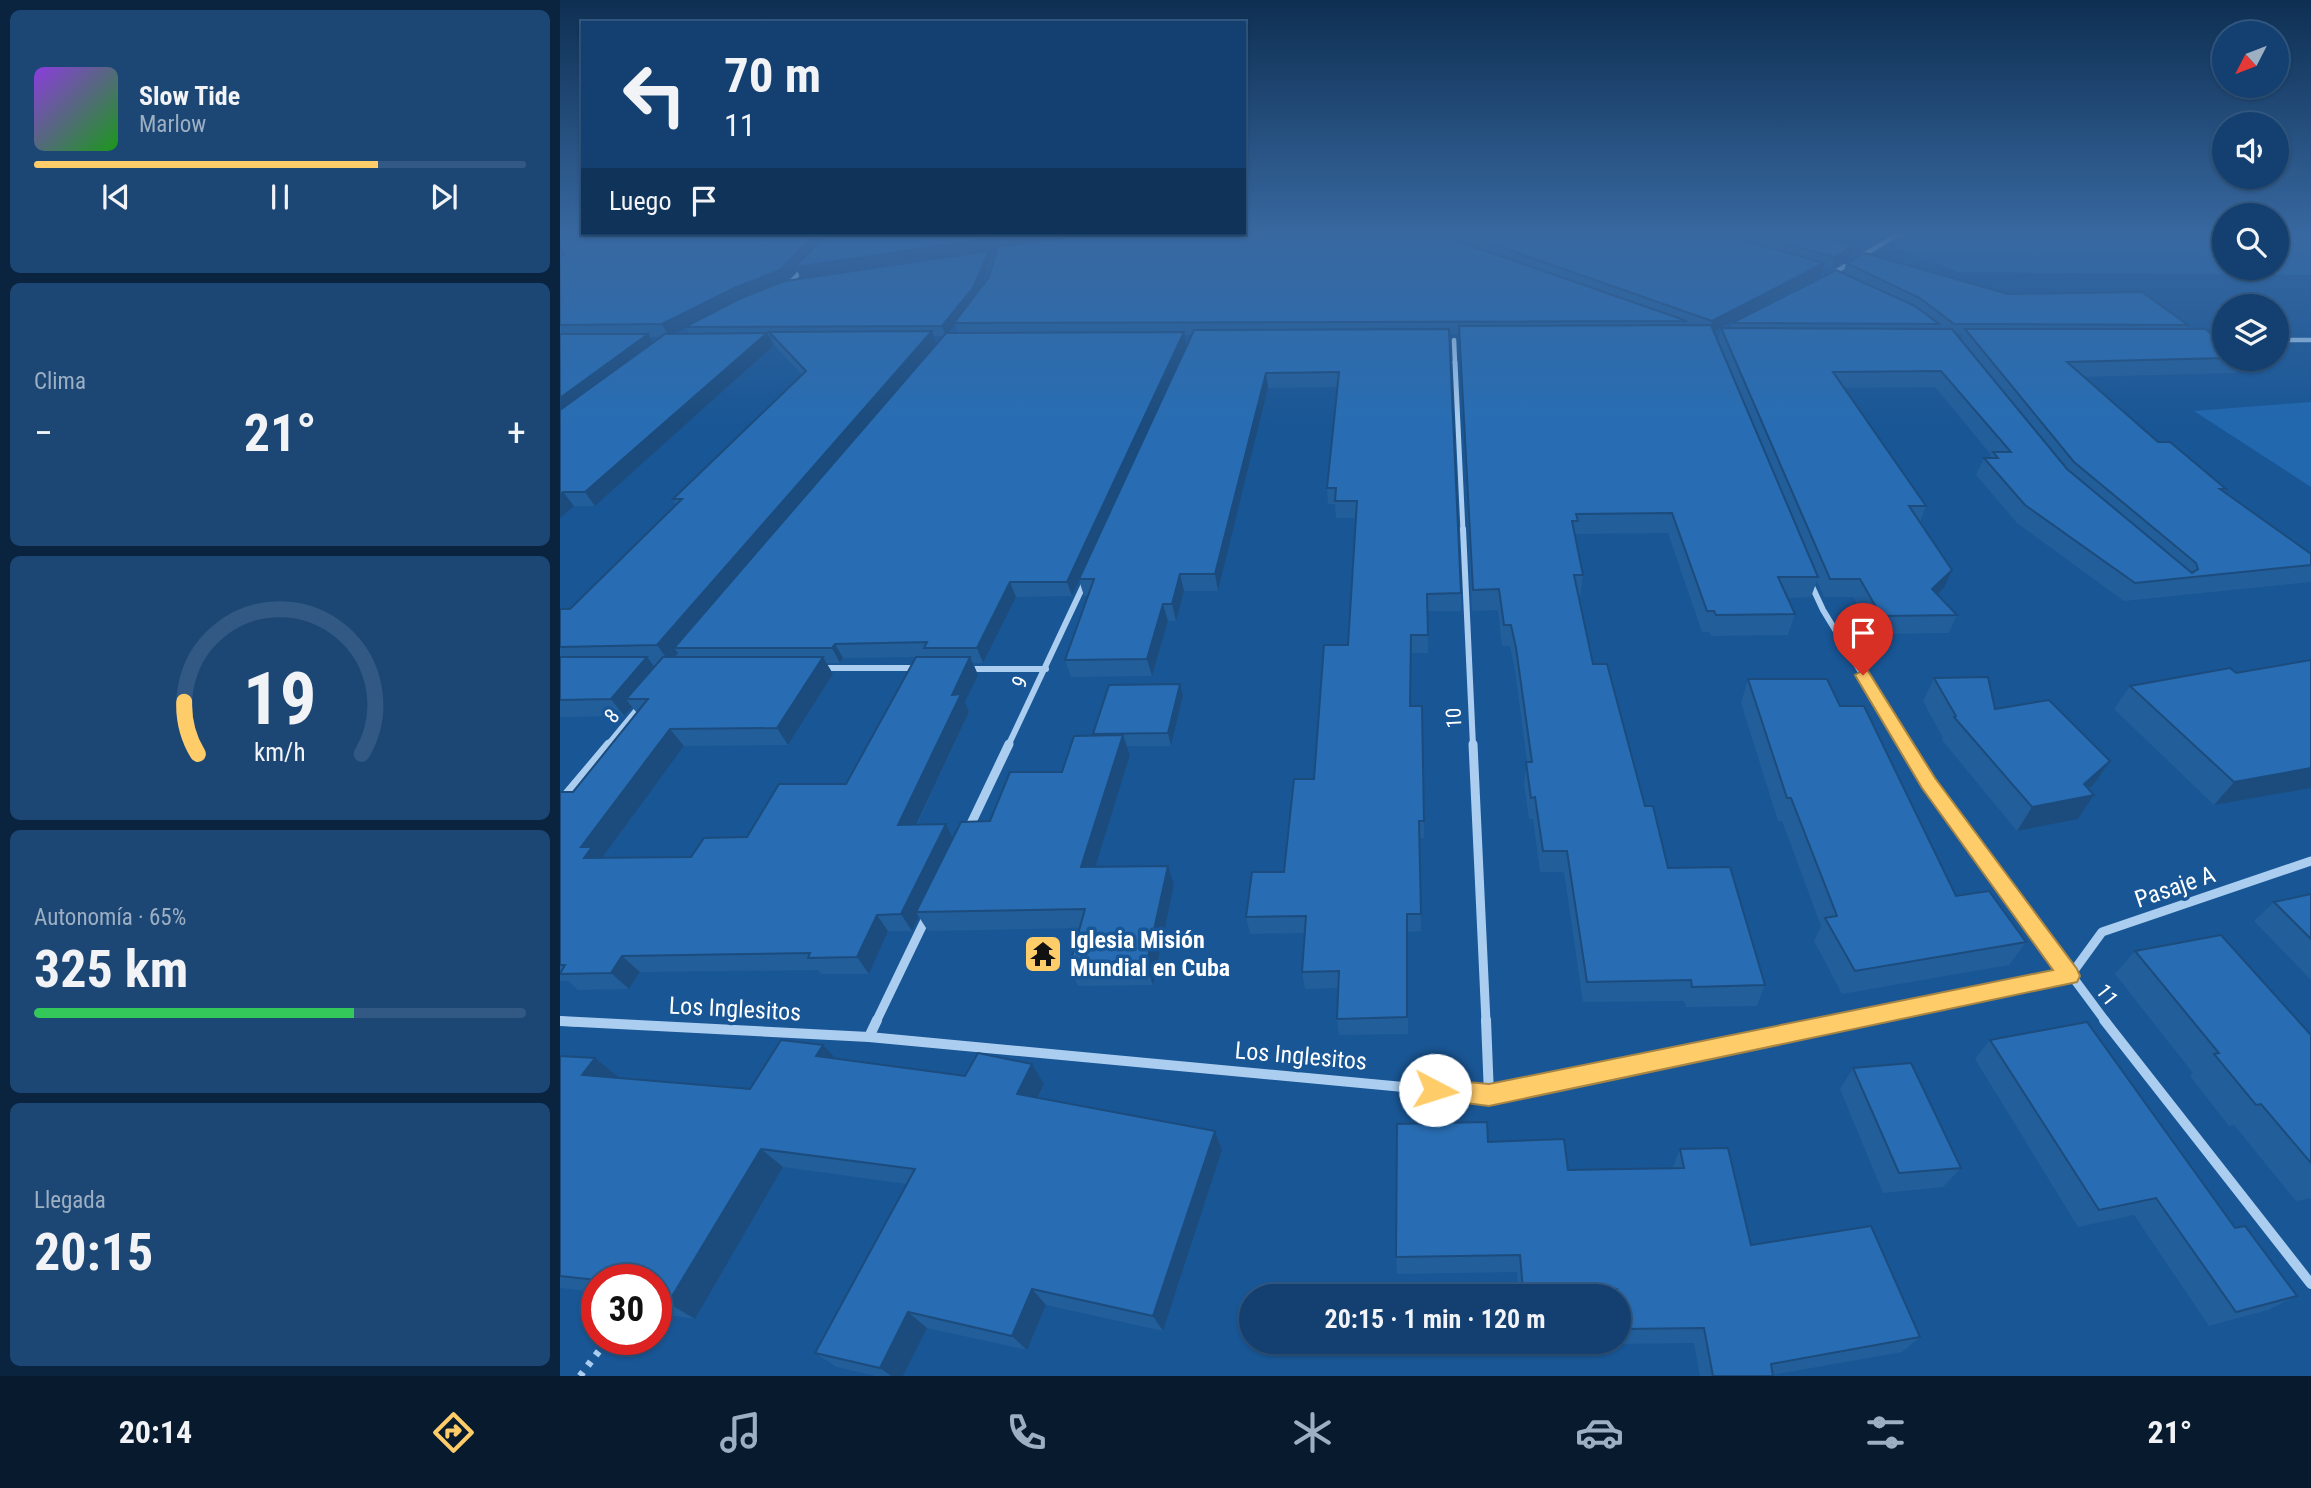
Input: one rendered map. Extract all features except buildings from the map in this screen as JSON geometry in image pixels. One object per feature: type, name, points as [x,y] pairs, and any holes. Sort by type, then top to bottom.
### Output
[{"type":"street","points":[[1441,340],[1468,340]]},
{"type":"street","name":"10","points":[[1454,340],[1489,1095]]},
{"type":"street","points":[[2289,340],[2311,341]]},
{"type":"street","name":"9","points":[[963,841],[1046,669],[1091,568]]},
{"type":"street","name":"11","points":[[1807,575],[1823,610],[1929,783],[2070,976],[2311,1284]]},
{"type":"street","points":[[811,668],[935,668]]},
{"type":"street","points":[[963,669],[1046,669]]},
{"type":"street","name":"8","points":[[560,802],[646,698]]},
{"type":"street","name":"Pasaje A","points":[[2070,976],[2102,932],[2311,860]]},
{"type":"street","points":[[869,1037],[928,914]]},
{"type":"street","name":"Los Inglesitos","points":[[560,1021],[869,1037],[1489,1095],[2070,976]]},
{"type":"path","points":[[580,1376],[596,1355]]},
{"type":"shaded area","points":[[2311,402],[2311,487],[2194,411]]},
{"type":"place","name":"Iglesia Misión Mundial en Cuba","points":[[1043,954]]},
{"type":"route","points":[[1435,1090],[1489,1095],[2070,976],[1929,783],[1863,675]]}]
